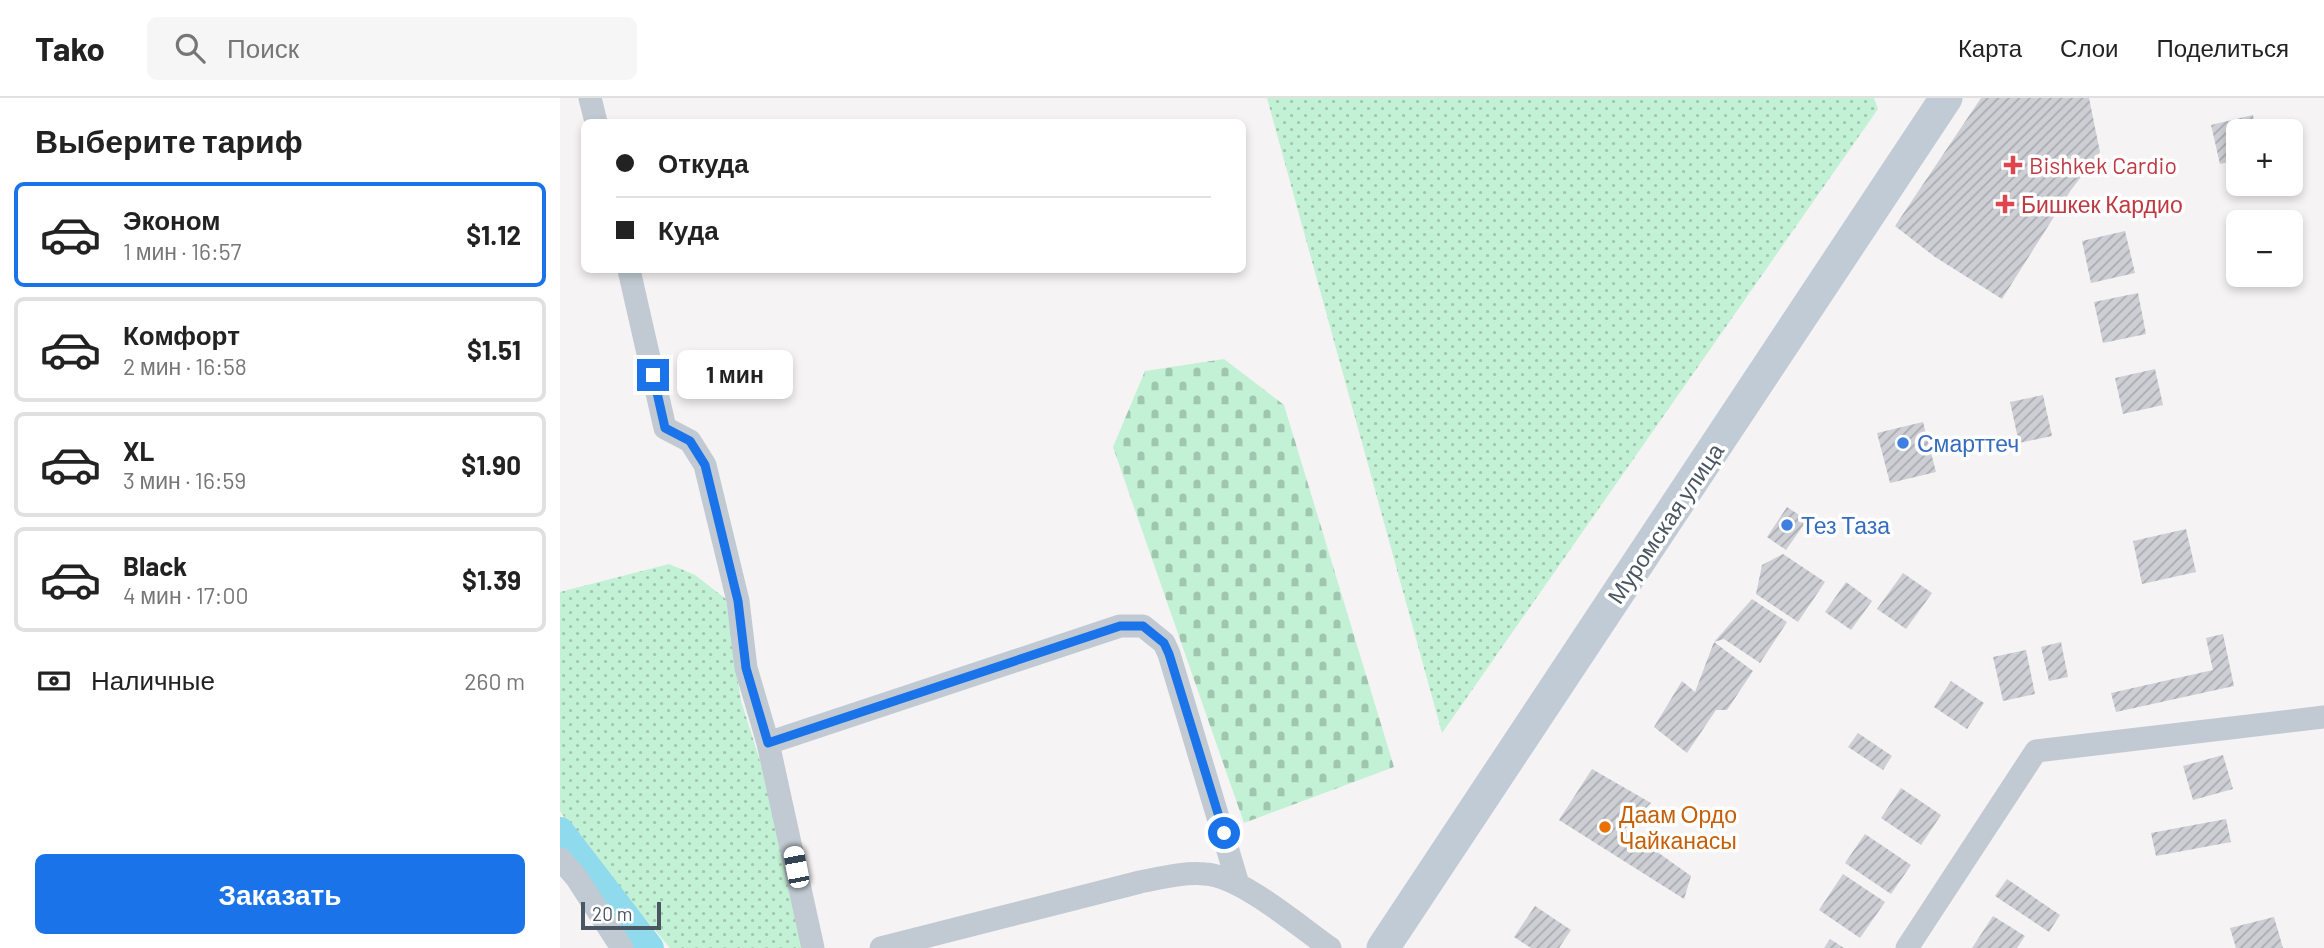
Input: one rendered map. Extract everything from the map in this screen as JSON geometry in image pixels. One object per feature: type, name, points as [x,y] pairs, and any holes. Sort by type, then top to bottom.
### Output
[{"type":"main road","name":"Муромская улица","points":[[1384,948],[1946,98]]},
{"type":"street","points":[[590,98],[595,119]]},
{"type":"street","points":[[630,273],[665,428],[690,441],[705,465],[738,601],[746,668],[768,743],[813,948]]},
{"type":"street","points":[[768,743],[1112,629],[1143,626],[1164,643],[1169,654],[1238,884]]},
{"type":"street","points":[[1907,948],[2036,751],[2324,717]]},
{"type":"street","points":[[560,859],[576,877],[622,948]]},
{"type":"street","points":[[881,948],[1140,882],[1177,875],[1207,874],[1238,884],[1330,948]]},
{"type":"green space","points":[[1267,98],[1874,98],[1878,109],[1442,733]]},
{"type":"green space","points":[[1224,359],[1284,405],[1394,767],[1244,823],[1113,447],[1145,371]]},
{"type":"green space","points":[[669,564],[695,575],[726,599],[741,701],[775,808],[804,948],[670,948],[586,848],[560,811],[560,592]]},
{"type":"building","points":[[1981,98],[2089,98],[2100,152],[2071,190],[2002,299],[1935,257],[1895,226]]},
{"type":"building","points":[[2253,115],[2254,119],[2236,119]]},
{"type":"building","points":[[2226,121],[2226,163],[2220,164],[2211,125]]},
{"type":"building","points":[[2125,231],[2135,273],[2091,283],[2082,241]]},
{"type":"building","points":[[2138,293],[2146,334],[2103,343],[2094,302]]},
{"type":"building","points":[[2155,369],[2163,405],[2123,414],[2115,378]]},
{"type":"building","points":[[2043,395],[2052,436],[2019,443],[2010,402]]},
{"type":"building","points":[[1923,422],[1936,472],[1890,483],[1877,433]]},
{"type":"building","points":[[1787,507],[1807,520],[1786,550],[1767,537]]},
{"type":"building","points":[[2186,529],[2196,572],[2142,584],[2133,541]]},
{"type":"building","points":[[1783,554],[1825,582],[1798,622],[1756,594],[1762,565]]},
{"type":"building","points":[[1903,573],[1932,593],[1906,629],[1877,609]]},
{"type":"building","points":[[1846,582],[1872,601],[1851,630],[1825,612]]},
{"type":"building","points":[[1752,599],[1787,622],[1760,663],[1724,639],[1714,642]]},
{"type":"building","points":[[2223,634],[2234,686],[2116,712],[2111,693],[2213,670],[2206,638]]},
{"type":"building","points":[[1714,642],[1753,671],[1727,710],[1716,710],[1687,753],[1654,727],[1682,681],[1695,692]]},
{"type":"building","points":[[2061,642],[2068,677],[2049,681],[2041,647]]},
{"type":"building","points":[[2026,650],[2035,694],[2003,701],[1993,657]]},
{"type":"building","points":[[1951,681],[1984,703],[1967,729],[1934,707]]},
{"type":"building","points":[[1858,733],[1892,756],[1883,770],[1848,747]]},
{"type":"building","points":[[2223,755],[2233,789],[2193,800],[2183,766]]},
{"type":"building","points":[[1592,769],[1651,803],[1625,829],[1691,876],[1684,899],[1559,820]]},
{"type":"building","points":[[1901,788],[1941,815],[1921,845],[1881,818]]},
{"type":"building","points":[[2226,819],[2231,842],[2156,856],[2151,833]]},
{"type":"building","points":[[1865,834],[1911,865],[1891,894],[1845,863]]},
{"type":"building","points":[[1843,874],[1885,902],[1860,938],[1819,910]]},
{"type":"building","points":[[2007,879],[2060,915],[2049,932],[1995,896]]},
{"type":"building","points":[[1535,906],[1571,930],[1559,948],[1531,948],[1514,937]]},
{"type":"building","points":[[1993,916],[2025,936],[2017,948],[1972,948]]},
{"type":"building","points":[[2274,917],[2283,948],[2236,948],[2230,928]]},
{"type":"building","points":[[1830,939],[1844,948],[1824,948]]},
{"type":"waterway","points":[[560,831],[650,948]]},
{"type":"place","name":"Bishkek Cardio","points":[[2013,165]]},
{"type":"place","name":"Бишкек Кардио","points":[[2005,204]]},
{"type":"place","name":"Смарттеч","points":[[1903,443]]},
{"type":"place","name":"Тез Таза","points":[[1787,525]]},
{"type":"place","name":"Даам Ордо Чайканасы","points":[[1605,827]]},
{"type":"route","points":[[653,375],[665,428],[690,441],[705,465],[738,601],[746,668],[768,743],[1120,626],[1143,626],[1164,643],[1169,654],[1224,833]]}]
